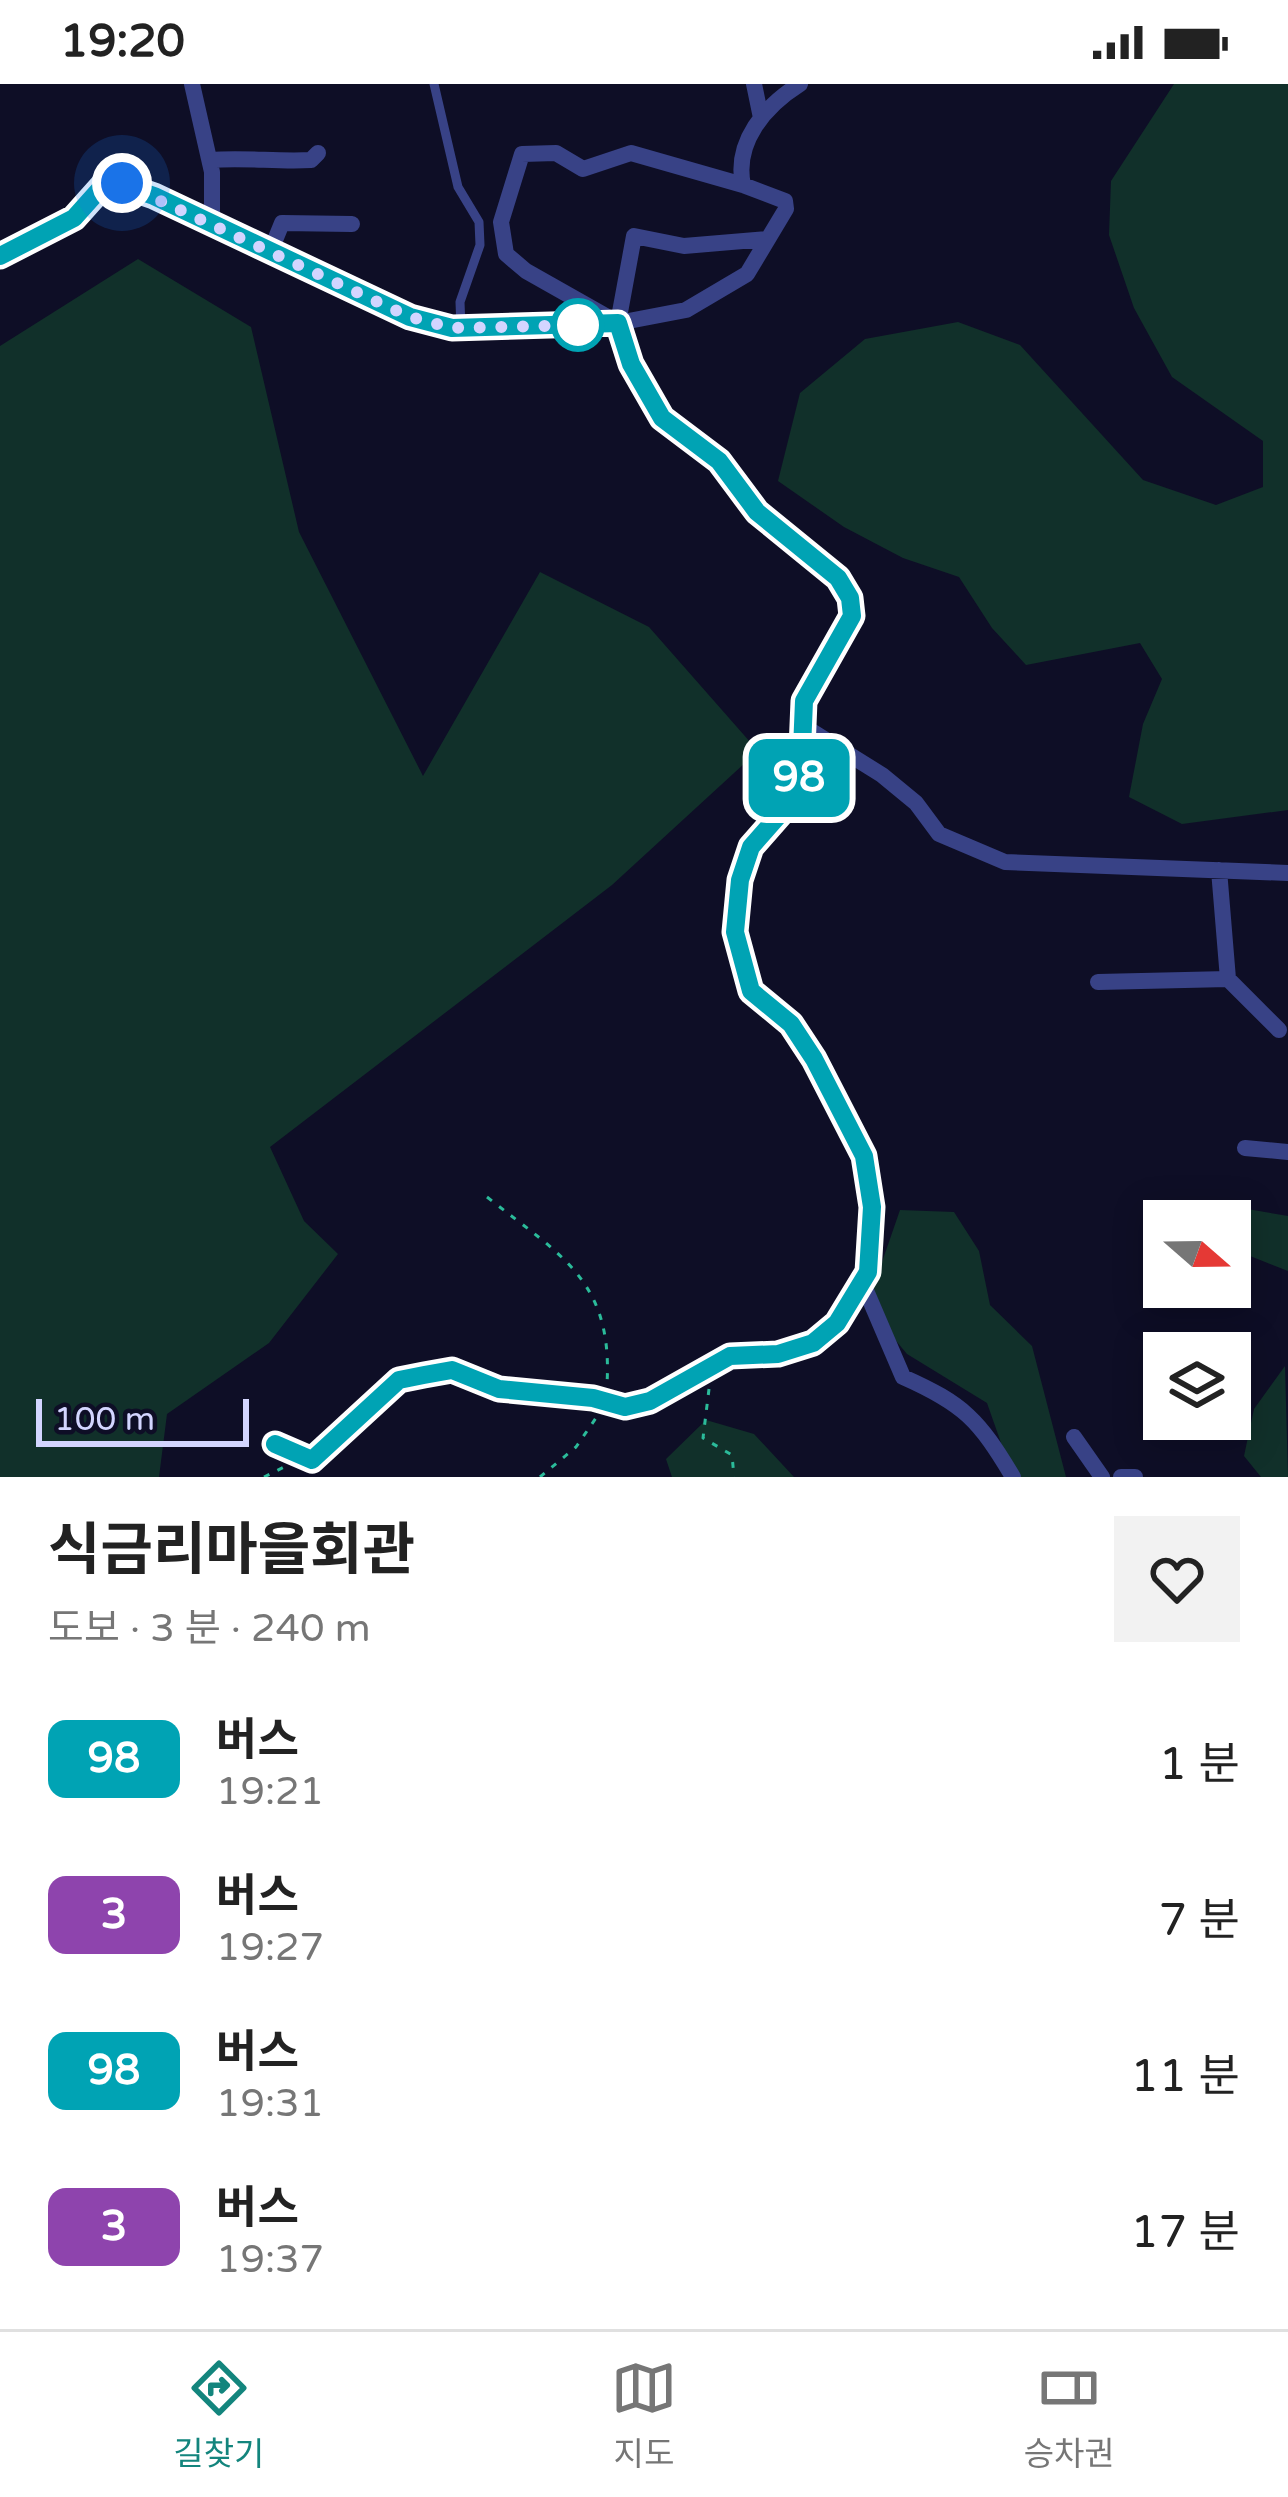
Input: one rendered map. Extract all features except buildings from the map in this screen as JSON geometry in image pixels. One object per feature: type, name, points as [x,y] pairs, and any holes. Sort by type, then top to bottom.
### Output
[{"type":"street","points":[[192,84],[209,160],[212,225]]},
{"type":"street","points":[[754,84],[761,118]]},
{"type":"street","points":[[743,185],[746,140],[761,118],[800,84]]},
{"type":"street","points":[[209,160],[311,160],[319,152]]},
{"type":"street","points":[[0,256],[74,218],[108,180],[271,250],[369,302],[461,328],[618,323],[686,310],[747,274],[786,209],[784,201],[631,153],[583,169],[556,153],[522,154],[501,222],[506,254],[526,272],[618,323]]},
{"type":"street","points":[[271,250],[282,223],[352,224]]},
{"type":"street","points":[[768,239],[684,246],[634,236],[618,323],[631,364],[662,418],[719,461],[757,512],[838,578],[850,598],[852,616],[804,701],[805,727],[794,798],[751,847],[740,880],[735,932],[751,991],[791,1024],[864,1156],[872,1207],[864,1286],[903,1376],[956,1401],[980,1423],[1013,1477]]},
{"type":"street","points":[[805,727],[882,776],[916,803],[939,833],[1005,862],[1288,873]]},
{"type":"street","points":[[1219,870],[1228,979],[1279,1030]]},
{"type":"street","points":[[1098,982],[1228,979]]},
{"type":"street","points":[[1245,1148],[1288,1152]]},
{"type":"street","points":[[275,1444],[312,1460],[399,1380],[452,1370],[499,1389],[593,1398],[625,1407],[650,1401],[720,1363],[813,1343],[837,1323],[864,1286]]},
{"type":"street","points":[[1074,1437],[1102,1477]]},
{"type":"street","points":[[1120,1477],[1136,1477]]},
{"type":"lane","points":[[434,84],[458,187],[479,222],[480,245],[460,302],[461,328]]},
{"type":"path","points":[[487,1197],[578,1269],[592,1290],[609,1343],[605,1404],[576,1447],[540,1477]]},
{"type":"path","points":[[720,1363],[710,1383],[703,1438],[732,1455],[734,1477]]},
{"type":"green space","points":[[1174,84],[1288,84],[1288,810],[1182,824],[1129,797],[1143,724],[1162,679],[1140,643],[1026,665],[992,628],[959,577],[903,558],[844,527],[778,481],[800,393],[865,339],[958,322],[1020,345],[1143,480],[1216,505],[1263,487],[1263,441],[1172,377],[1134,308],[1109,235],[1111,181]]},
{"type":"green space","points":[[138,259],[251,327],[299,532],[423,776],[540,572],[649,627],[758,751],[612,885],[270,1147],[304,1221],[338,1254],[269,1343],[167,1414],[159,1477],[0,1477],[0,346]]},
{"type":"green space","points":[[900,1210],[954,1212],[979,1251],[990,1305],[1032,1346],[1066,1477],[1013,1477],[987,1403],[907,1354],[877,1318],[872,1291]]},
{"type":"green space","points":[[1251,1210],[1288,1216],[1288,1271],[1251,1256]]},
{"type":"green space","points":[[1285,1366],[1288,1477],[1261,1477],[1244,1456],[1254,1409]]},
{"type":"green space","points":[[706,1420],[754,1434],[794,1477],[672,1477],[666,1459]]},
{"type":"bus line","name":"98","points":[[0,256],[74,218],[108,180],[154,196],[343,285],[369,302],[410,317],[452,328],[618,323],[631,364],[662,418],[719,461],[757,512],[784,540],[838,578],[850,598],[852,616],[804,701],[801,773],[794,798],[751,847],[740,880],[735,932],[751,991],[791,1024],[864,1156],[872,1207],[864,1286],[837,1323],[813,1343],[778,1354],[730,1356],[683,1387],[650,1401],[625,1407],[593,1398],[499,1389],[452,1370],[399,1380],[312,1460],[275,1444]]},
{"type":"route","points":[[122,183],[271,250],[369,302],[410,317],[452,328],[588,325],[578,325]]}]
